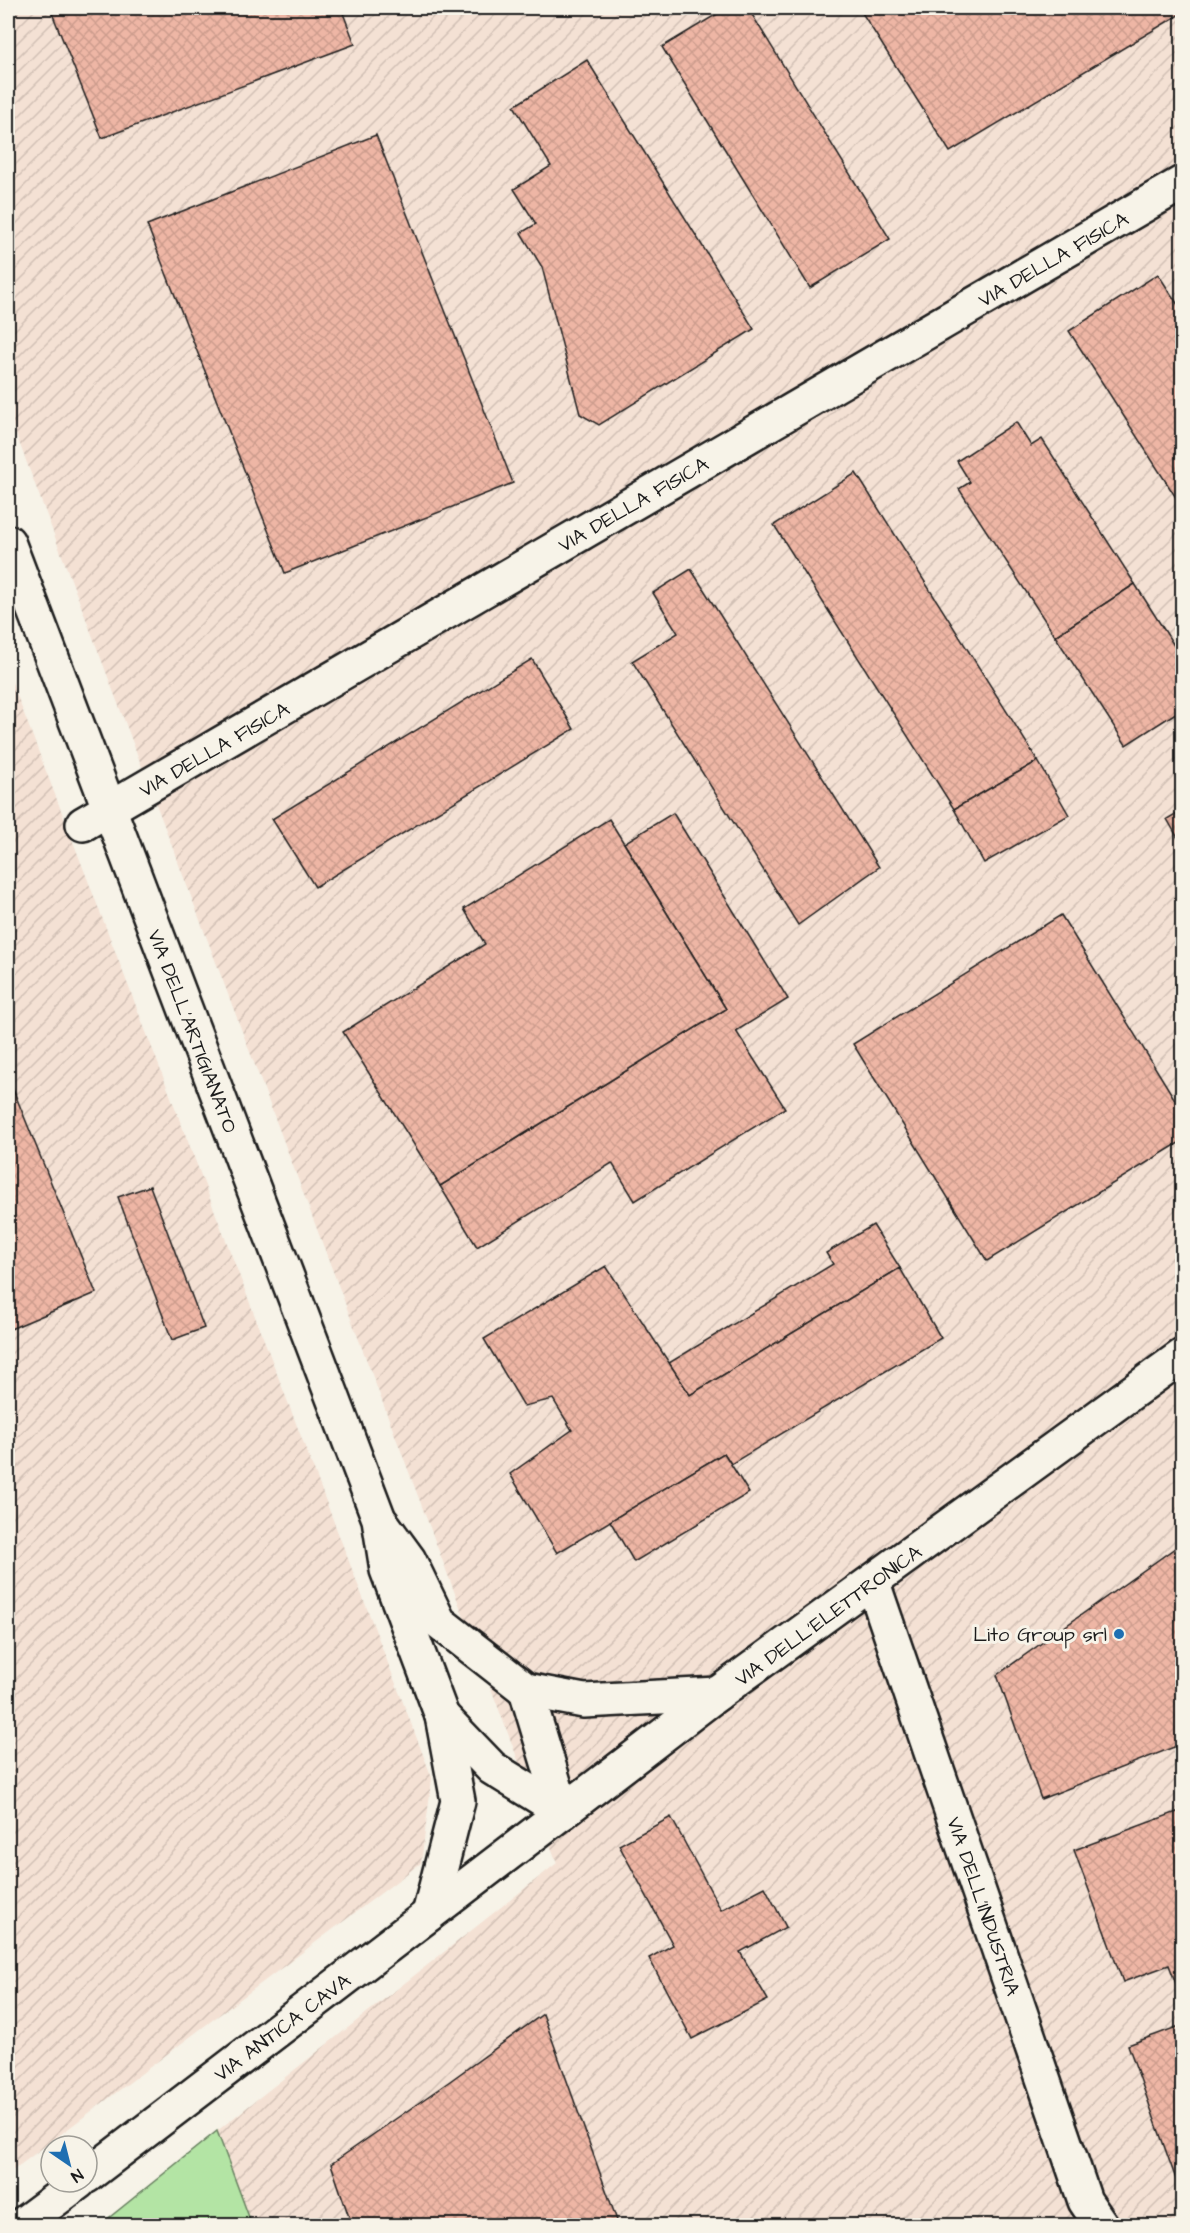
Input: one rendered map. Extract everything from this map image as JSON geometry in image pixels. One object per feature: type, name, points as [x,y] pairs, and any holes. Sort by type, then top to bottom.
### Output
[{"type":"street","name":"VIA DELLA FISICA","points":[[96,817],[1182,183]]},
{"type":"street","name":"VIA DELL'ARTIGIANATO","points":[[8,542],[96,817],[379,1519],[387,1570],[442,1716],[458,1801],[429,1914]]},
{"type":"street","name":"VIA DELL'ELETTRONICA","points":[[477,1878],[717,1694],[873,1583],[1182,1356]]},
{"type":"street","name":"VIA DELL'ARTIGIANATO","points":[[379,1519],[409,1560],[439,1622],[526,1690],[584,1701],[717,1694]]},
{"type":"street","name":"VIA DELL'INDUSTRIA","points":[[873,1583],[1085,2201],[1102,2226]]},
{"type":"street","points":[[526,1690],[563,1812]]},
{"type":"street","name":"VIA DELL'ARTIGIANATO","points":[[442,1716],[492,1768],[563,1812]]},
{"type":"street","name":"VIA ANTICA CAVA","points":[[99,2167],[477,1878]]},
{"type":"street","points":[[20,2226],[63,2194]]},
{"type":"shaded area","points":[[8,8],[1182,8],[1182,2225],[252,2225],[217,2131],[557,1863],[8,413]]},
{"type":"shaded area","points":[[8,672],[432,1778],[421,1863],[61,2134],[39,2134],[39,2151],[8,2174]]},
{"type":"green space","points":[[217,2131],[252,2225],[100,2225]]},
{"type":"building","points":[[50,8],[341,8],[355,44],[102,138]]},
{"type":"building","points":[[727,8],[748,8],[890,239],[810,288],[662,47]]},
{"type":"building","points":[[859,8],[1178,8],[1182,13],[950,152]]},
{"type":"building","points":[[587,60],[754,329],[599,425],[580,414],[542,267],[521,233],[536,224],[514,189],[551,166],[514,106]]},
{"type":"building","points":[[376,135],[513,483],[285,573],[147,225]]},
{"type":"building","points":[[1158,274],[1182,311],[1182,507],[1069,331]]},
{"type":"building","points":[[1016,422],[1031,446],[1042,439],[1135,584],[1055,636],[959,489],[970,482],[957,461]]},
{"type":"building","points":[[856,473],[1038,761],[954,809],[774,525]]},
{"type":"building","points":[[691,569],[879,867],[798,925],[632,661],[678,633],[653,593]]},
{"type":"building","points":[[1135,584],[1182,658],[1182,709],[1126,745],[1055,636]]},
{"type":"building","points":[[532,659],[574,729],[315,887],[272,819]]},
{"type":"building","points":[[1038,761],[1069,815],[984,863],[954,809]]},
{"type":"building","points":[[1182,810],[1182,845],[1167,819]]},
{"type":"building","points":[[673,813],[788,999],[736,1031],[785,1108],[635,1201],[612,1163],[477,1247],[440,1186],[726,1009],[624,843]]},
{"type":"building","points":[[609,819],[726,1009],[440,1186],[343,1032],[485,944],[464,909]]},
{"type":"building","points":[[1061,915],[1182,1111],[1182,1141],[987,1261],[853,1044]]},
{"type":"building","points":[[8,1077],[96,1293],[8,1330]]},
{"type":"building","points":[[150,1186],[204,1328],[172,1340],[118,1197]]},
{"type":"building","points":[[873,1225],[900,1268],[690,1395],[669,1363],[833,1264],[826,1253]]},
{"type":"building","points":[[606,1266],[690,1395],[900,1268],[941,1338],[731,1464],[724,1453],[557,1553],[510,1474],[572,1430],[553,1399],[524,1406],[484,1339]]},
{"type":"building","points":[[724,1453],[749,1493],[634,1562],[610,1521]]},
{"type":"building","name":"Lito Group srl","points":[[1182,1543],[1182,1744],[1041,1799],[997,1675]]},
{"type":"building","points":[[1182,1810],[1182,1987],[1178,1989],[1169,1965],[1123,1982],[1074,1850]]},
{"type":"building","points":[[671,1817],[721,1910],[765,1887],[786,1927],[740,1952],[768,2000],[692,2039],[649,1958],[673,1945],[619,1845]]},
{"type":"building","points":[[543,2014],[619,2226],[352,2226],[331,2164]]},
{"type":"building","points":[[1182,2025],[1182,2196],[1128,2045]]},
{"type":"place","name":"Lito Group srl","points":[[1119,1634]]}]
